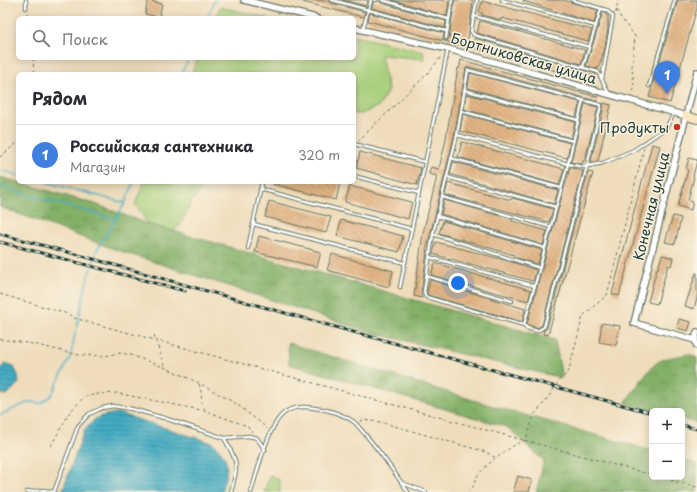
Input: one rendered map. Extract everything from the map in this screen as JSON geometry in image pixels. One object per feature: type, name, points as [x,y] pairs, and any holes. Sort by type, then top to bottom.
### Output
[{"type":"street","points":[[244,0],[308,16]]},
{"type":"street","name":"Бортниковская улица","points":[[356,28],[448,49],[686,116]]},
{"type":"street","name":"Конечная улица","points":[[696,343],[634,323],[697,72]]},
{"type":"street","points":[[686,116],[697,119]]},
{"type":"street","points":[[696,343],[697,332]]},
{"type":"lane","points":[[26,0],[26,8]]},
{"type":"lane","points":[[332,0],[446,31]]},
{"type":"lane","points":[[363,30],[371,0]]},
{"type":"lane","points":[[382,0],[448,19]]},
{"type":"lane","points":[[446,38],[452,0]]},
{"type":"lane","points":[[477,0],[472,31],[474,35],[598,72],[609,95]]},
{"type":"lane","points":[[502,0],[596,26]]},
{"type":"lane","points":[[572,0],[601,8],[606,10],[612,16],[602,80]]},
{"type":"lane","points":[[649,86],[675,0]]},
{"type":"lane","points":[[583,68],[601,8]]},
{"type":"lane","points":[[474,16],[590,47]]},
{"type":"lane","points":[[400,287],[448,49]]},
{"type":"lane","points":[[468,70],[601,105],[587,166],[544,327],[537,331],[527,328],[524,325],[426,297],[424,292],[433,234],[457,135],[464,90],[468,70]]},
{"type":"lane","points":[[464,90],[578,120]]},
{"type":"lane","points":[[524,325],[568,164],[583,100]]},
{"type":"lane","points":[[461,111],[573,141]]},
{"type":"lane","points":[[457,135],[583,167],[603,163],[634,150],[666,128],[674,113]]},
{"type":"lane","points":[[356,145],[425,162]]},
{"type":"lane","points":[[451,158],[561,188]]},
{"type":"lane","points":[[356,177],[419,193]]},
{"type":"lane","points":[[447,177],[556,207]]},
{"type":"lane","points":[[248,248],[261,184]]},
{"type":"lane","points":[[260,189],[412,229]]},
{"type":"lane","points":[[442,197],[551,227]]},
{"type":"lane","points":[[437,216],[545,248]]},
{"type":"lane","points":[[253,224],[405,263]]},
{"type":"lane","points":[[433,234],[540,268]]},
{"type":"lane","points":[[429,257],[535,286]]},
{"type":"lane","points":[[426,276],[512,301]]},
{"type":"lane","points":[[27,492],[44,490],[54,492],[78,426],[89,414],[102,408],[113,406],[132,409],[164,418],[224,438],[249,436],[257,438],[265,450]]},
{"type":"lane","points":[[251,492],[269,433],[282,414],[292,408],[304,406],[321,408],[341,415],[357,425],[372,442],[408,492]]},
{"type":"lane","points":[[224,438],[234,455],[237,464],[236,477],[231,492]]},
{"type":"lane","points":[[402,484],[426,492]]},
{"type":"path","points":[[26,8],[28,16]]},
{"type":"path","points":[[617,10],[621,18],[636,36],[632,67],[634,89],[631,101]]},
{"type":"path","points":[[356,142],[428,73],[448,49]]},
{"type":"path","points":[[33,60],[34,72]]},
{"type":"path","points":[[526,440],[534,415],[548,398],[560,379],[568,373],[583,316],[607,295],[645,142]]},
{"type":"path","points":[[0,157],[16,145]]},
{"type":"path","points":[[0,294],[68,314],[74,318],[649,474]]},
{"type":"path","points":[[154,335],[166,368]]},
{"type":"path","points":[[0,339],[33,344],[79,355],[105,356],[120,353],[131,355],[166,368],[199,383],[235,403],[261,423],[269,433]]},
{"type":"path","points":[[199,383],[202,390],[202,406],[206,411]]},
{"type":"path","points":[[51,446],[69,413],[84,397],[98,394],[116,393],[206,411],[247,426],[257,438]]},
{"type":"path","points":[[357,425],[362,420],[380,422],[486,452],[496,458]]},
{"type":"path","points":[[468,492],[473,488],[477,477],[484,468],[516,444],[526,440]]},
{"type":"path","points":[[669,480],[697,488]]},
{"type":"green space","points":[[220,7],[260,16],[216,16]]},
{"type":"green space","points":[[356,36],[423,51],[424,59],[381,55],[388,90],[380,105],[362,114],[356,114],[356,72],[192,72],[197,60],[356,60]]},
{"type":"green space","points":[[0,177],[16,182],[16,184],[25,184],[95,204],[148,224],[555,340],[562,378],[373,333],[114,249],[0,207]]},
{"type":"green space","points":[[143,184],[205,184],[192,201],[180,225],[173,231],[148,224],[135,204]]},
{"type":"green space","points":[[288,343],[486,404],[649,450],[649,480],[685,480],[685,460],[697,464],[697,492],[536,492],[544,461],[507,427],[289,364]]},
{"type":"green space","points":[[689,354],[697,358],[697,423],[685,420],[685,408],[649,408],[649,410],[625,403],[654,365],[669,358]]},
{"type":"green space","points":[[270,475],[279,480],[280,492],[264,492]]},
{"type":"water","points":[[5,364],[14,367],[18,375],[19,383],[7,395],[0,394],[0,369]]},
{"type":"water","points":[[118,413],[213,443],[223,455],[227,466],[221,492],[62,492],[84,431],[95,419],[105,415]]},
{"type":"building","points":[[148,0],[162,4],[159,16],[145,14]]},
{"type":"building","points":[[303,0],[329,0],[331,3],[365,12],[363,17],[303,2]]},
{"type":"building","points":[[342,0],[366,0],[368,1],[366,6]]},
{"type":"building","points":[[378,0],[381,3],[446,21],[445,28],[372,8],[374,1],[378,2]]},
{"type":"building","points":[[392,0],[449,1],[447,16]]},
{"type":"building","points":[[455,0],[473,0],[467,47],[368,21],[370,13],[444,33],[443,39],[447,41],[449,38]]},
{"type":"building","points":[[523,0],[563,0],[598,10],[594,23]]},
{"type":"building","points":[[678,0],[697,0],[697,8],[670,103],[649,97]]},
{"type":"building","points":[[482,1],[592,30],[588,41],[502,18],[501,20],[482,15],[482,13],[479,12]]},
{"type":"building","points":[[603,12],[608,16],[608,29],[605,48],[598,69],[586,66]]},
{"type":"building","points":[[480,21],[585,50],[581,64],[477,33]]},
{"type":"building","points":[[475,38],[596,74],[594,82],[473,47]]},
{"type":"building","points":[[461,60],[598,97],[597,101],[469,67],[466,68],[454,137],[426,252],[421,292],[422,298],[414,296],[423,233],[437,176],[429,174],[431,167],[439,169],[445,144],[458,68],[459,69]]},
{"type":"building","points":[[470,73],[580,102],[576,117],[468,88]]},
{"type":"building","points":[[467,94],[575,122],[571,138],[464,109]]},
{"type":"building","points":[[603,103],[611,105],[598,161],[591,162],[604,106]]},
{"type":"building","points":[[585,104],[598,107],[585,160],[582,164],[571,162]]},
{"type":"building","points":[[463,114],[570,143],[567,158],[460,131]]},
{"type":"building","points":[[462,142],[564,169],[559,185],[458,157]]},
{"type":"building","points":[[652,144],[660,146],[619,296],[612,294]]},
{"type":"building","points":[[360,152],[421,168],[417,185],[356,168]]},
{"type":"building","points":[[689,158],[697,160],[688,200],[693,202],[691,210],[678,206],[688,170],[686,169]]},
{"type":"building","points":[[453,162],[558,190],[554,204],[450,174]]},
{"type":"building","points":[[570,167],[583,171],[542,325],[537,328],[527,324]]},
{"type":"building","points":[[588,172],[593,173],[548,335],[543,334],[544,330],[547,328]]},
{"type":"building","points":[[448,183],[511,200],[512,198],[553,209],[549,222],[445,195]]},
{"type":"building","points":[[273,184],[340,184],[336,200]]},
{"type":"building","points":[[350,186],[412,202],[408,219],[345,202]]},
{"type":"building","points":[[444,200],[512,219],[512,221],[547,231],[543,245],[441,214]]},
{"type":"building","points":[[269,201],[331,217],[326,233],[265,217]]},
{"type":"building","points":[[673,216],[681,218],[675,244],[665,242]]},
{"type":"building","points":[[341,220],[403,236],[399,252],[337,236]]},
{"type":"building","points":[[443,221],[542,250],[538,264],[514,257],[514,255],[439,233]]},
{"type":"building","points":[[259,236],[321,252],[317,267],[255,252]]},
{"type":"building","points":[[436,242],[512,262],[536,270],[533,281],[433,254]]},
{"type":"building","points":[[332,254],[393,271],[389,287],[327,270]]},
{"type":"building","points":[[662,255],[673,258],[671,266],[668,265],[657,304],[648,302]]},
{"type":"building","points":[[435,263],[531,290],[528,301],[431,275]]},
{"type":"building","points":[[696,273],[697,298],[694,309],[685,306]]},
{"type":"building","points":[[430,280],[525,309],[522,322],[428,295],[427,292]]},
{"type":"building","points":[[679,319],[691,322],[688,331],[677,328]]},
{"type":"building","points":[[602,323],[620,326],[616,345],[599,342]]},
{"type":"building","points":[[518,476],[532,480],[529,492],[513,492]]},
{"type":"waterway","points":[[208,16],[215,0]]},
{"type":"waterway","points":[[182,72],[188,60]]},
{"type":"waterway","points":[[0,170],[16,174]]},
{"type":"waterway","points":[[54,184],[125,203]]},
{"type":"waterway","points":[[0,415],[29,402],[41,403],[51,396],[70,358],[87,280],[97,250],[125,203],[133,184]]},
{"type":"waterway","points":[[0,187],[114,219]]},
{"type":"railway","points":[[0,234],[649,412]]},
{"type":"railway","points":[[0,242],[185,291]]},
{"type":"railway","points":[[685,426],[697,429]]},
{"type":"place","name":"Российская сантехника","points":[[667,94]]},
{"type":"place","name":"Продукты","points":[[677,127]]}]
